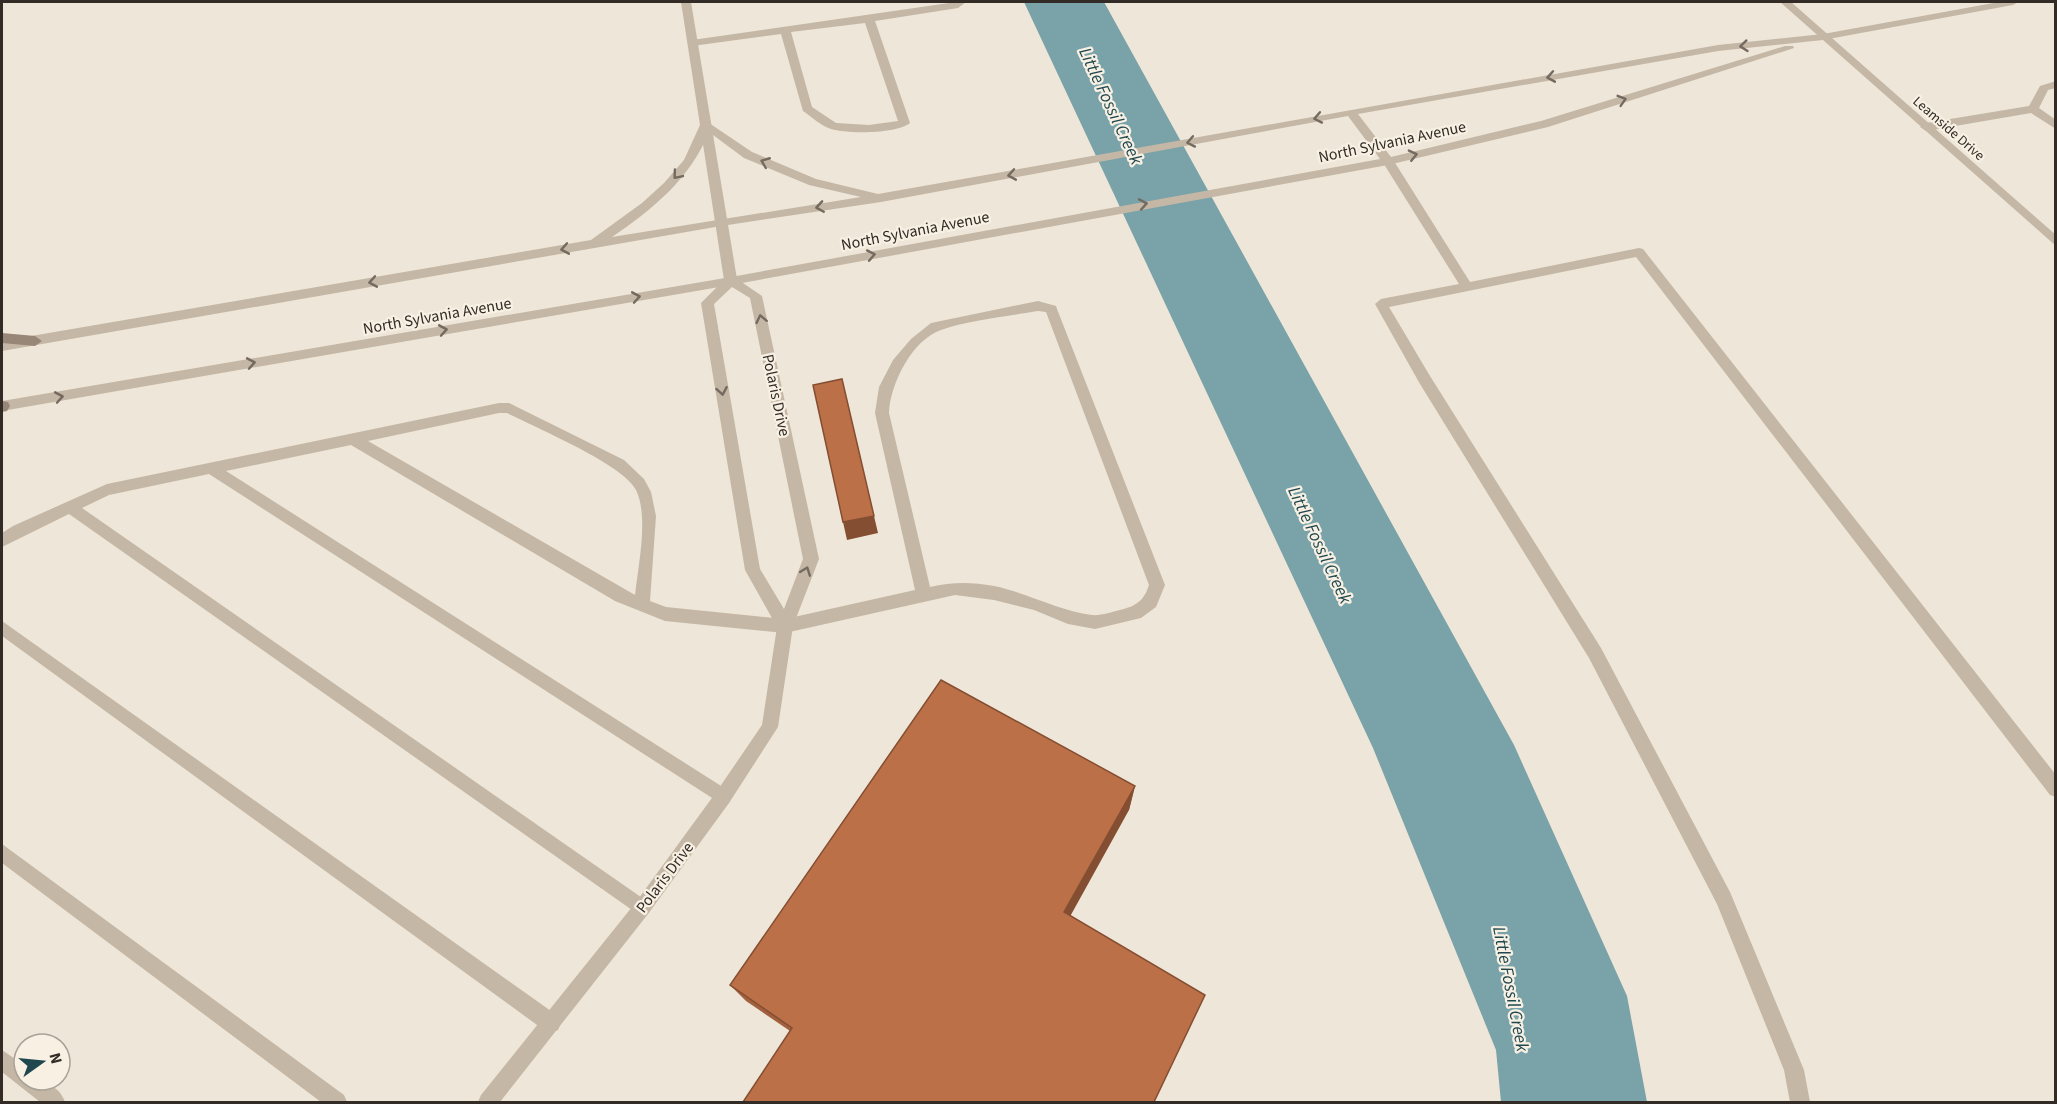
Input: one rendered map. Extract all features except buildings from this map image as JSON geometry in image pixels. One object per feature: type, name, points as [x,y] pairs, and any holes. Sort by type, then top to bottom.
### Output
[{"type":"main road","points":[[2,338],[35,341]]},
{"type":"street","points":[[686,2],[731,281],[707,303],[753,570],[786,626]]},
{"type":"street","points":[[692,43],[869,19],[958,5],[961,2]]},
{"type":"street","name":"Leamside Drive","points":[[1785,2],[2055,242]]},
{"type":"street","name":"North Sylvania Avenue","points":[[2,346],[721,222],[881,198],[1718,48],[1823,37],[2013,2]]},
{"type":"street","points":[[785,30],[807,109],[833,126],[869,129],[904,123],[869,19]]},
{"type":"street","name":"North Sylvania Avenue","points":[[2,406],[731,281],[1086,214],[1388,161],[1544,124],[1823,37]]},
{"type":"street","points":[[2032,109],[2044,88],[2055,84]]},
{"type":"street","points":[[1926,127],[2032,109],[2055,126]]},
{"type":"street","points":[[1351,112],[1388,161],[1467,287]]},
{"type":"street","points":[[706,125],[747,155],[813,182],[881,198]]},
{"type":"street","points":[[592,244],[641,212],[670,184],[689,161],[706,125]]},
{"type":"street","points":[[1800,1102],[1790,1060],[1724,898],[1595,653],[1380,304],[1639,252],[2055,789]]},
{"type":"street","name":"Polaris Drive","points":[[488,1102],[642,908],[723,797],[770,727],[786,626],[810,559],[756,296],[731,281]]},
{"type":"street","points":[[354,439],[620,596],[665,614],[786,626],[924,595],[955,588],[994,593],[1036,604],[1068,617],[1095,622],[1136,613],[1151,602],[1156,585],[1051,309],[1038,306],[936,326],[924,334],[904,356],[884,386],[882,413],[924,595]]},
{"type":"street","points":[[2,541],[18,530],[107,490],[499,408],[508,408],[619,464],[632,473],[644,492],[648,513],[642,604]]},
{"type":"street","points":[[212,469],[723,797]]},
{"type":"street","points":[[69,506],[642,908]]},
{"type":"street","points":[[2,628],[551,1023]]},
{"type":"street","points":[[2,853],[337,1102]]},
{"type":"street","points":[[42,1092],[55,1102]]},
{"type":"water","name":"Little Fossil Creek","points":[[1024,2],[1104,2],[1514,745],[1627,996],[1647,1102],[1501,1102],[1496,1050],[1373,748]]}]
